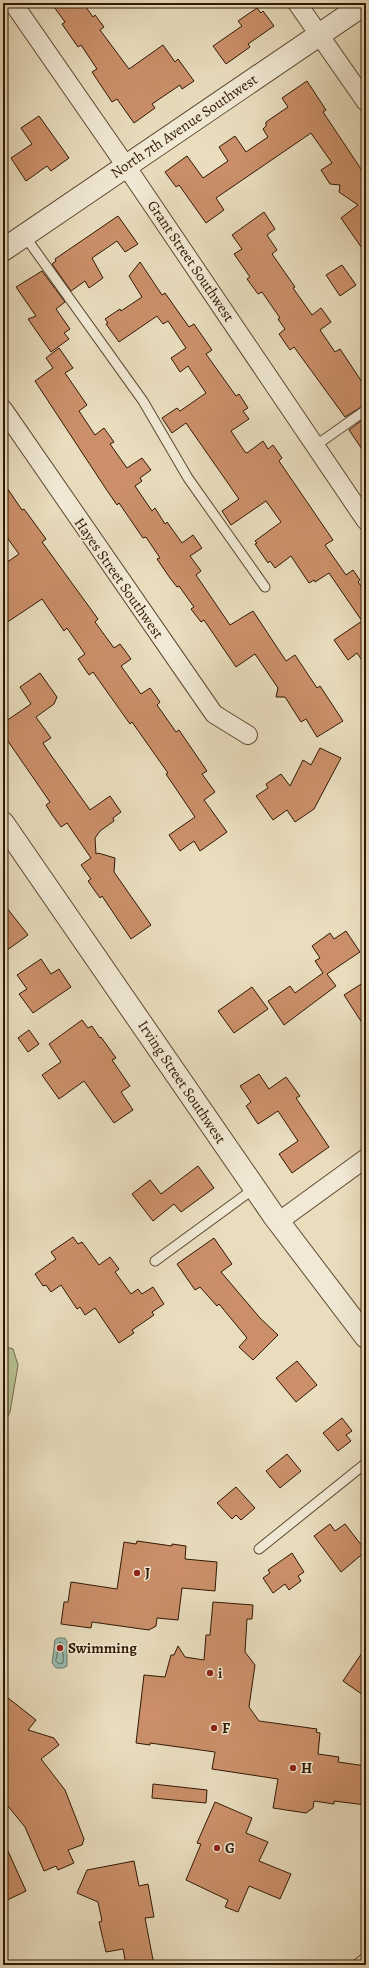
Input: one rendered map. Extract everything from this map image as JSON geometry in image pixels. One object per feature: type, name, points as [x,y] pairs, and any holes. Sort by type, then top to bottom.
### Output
[{"type":"street","name":"Grant Street Southwest","points":[[13,3],[126,166],[366,521]]},
{"type":"street","points":[[298,3],[366,102]]},
{"type":"street","name":"North 7th Avenue Southwest","points":[[3,250],[320,36],[366,3]]},
{"type":"street","name":"Hayes Street Southwest","points":[[3,409],[214,714],[248,735]]},
{"type":"street","name":"Irving Street Southwest","points":[[3,823],[278,1222],[363,1326]]},
{"type":"street","points":[[278,1222],[366,1158]]},
{"type":"lane","points":[[24,235],[143,401],[188,478],[265,587]]},
{"type":"lane","points":[[315,446],[366,410]]},
{"type":"lane","points":[[155,1261],[255,1188]]},
{"type":"lane","points":[[259,1549],[366,1463]]},
{"type":"lane","points":[[356,1965],[366,1957]]},
{"type":"green space","points":[[3,1346],[13,1349],[18,1365],[10,1412],[3,1426]]},
{"type":"water","name":"Swimming","points":[[58,1638],[65,1638],[67,1642],[67,1666],[63,1668],[56,1668],[52,1663],[55,1640]]},
{"type":"building","points":[[51,3],[83,3],[93,17],[95,15],[104,27],[100,30],[129,69],[163,45],[175,62],[178,59],[194,81],[182,89],[180,85],[152,104],[155,108],[134,123],[117,99],[112,102],[92,72],[97,69],[81,45],[78,47],[62,24],[65,22]]},
{"type":"building","points":[[257,8],[261,13],[263,11],[274,26],[248,44],[250,47],[226,64],[213,46],[242,26],[238,21]]},
{"type":"building","points":[[307,81],[326,110],[323,112],[361,169],[366,166],[366,254],[341,218],[358,205],[339,192],[340,185],[330,184],[321,170],[332,163],[311,133],[216,198],[224,210],[206,223],[179,185],[176,187],[165,172],[187,156],[203,178],[228,161],[219,147],[235,136],[246,152],[268,137],[263,129],[266,126],[266,122],[288,107],[282,98]]},
{"type":"building","points":[[39,116],[69,158],[51,171],[47,166],[26,181],[11,158],[32,144],[21,128]]},
{"type":"building","points":[[264,212],[275,229],[267,235],[277,250],[272,254],[312,315],[321,308],[331,322],[320,330],[335,352],[340,349],[366,388],[366,404],[345,417],[294,347],[290,350],[279,334],[285,329],[278,319],[280,318],[262,292],[258,294],[247,279],[250,277],[234,254],[242,249],[232,235]]},
{"type":"building","points":[[118,216],[138,244],[125,252],[117,241],[92,258],[103,278],[89,288],[85,281],[71,291],[52,264],[56,261],[55,259]]},
{"type":"building","points":[[140,262],[162,295],[165,293],[189,327],[194,324],[212,350],[206,354],[236,396],[239,394],[248,408],[243,411],[249,419],[231,431],[245,452],[247,453],[263,441],[268,449],[273,445],[282,458],[279,461],[333,540],[325,545],[346,575],[353,570],[360,580],[358,582],[366,593],[366,666],[357,653],[348,660],[334,640],[362,621],[329,573],[315,582],[314,580],[309,583],[291,556],[275,568],[270,561],[268,563],[255,544],[257,543],[255,541],[281,522],[266,501],[231,525],[222,511],[239,499],[186,423],[172,433],[162,418],[177,408],[180,411],[206,393],[188,366],[180,372],[171,358],[186,348],[168,321],[163,324],[157,316],[119,342],[106,324],[108,323],[105,319],[120,309],[121,311],[142,297],[129,276]]},
{"type":"building","points":[[342,265],[356,285],[340,296],[326,275]]},
{"type":"building","points":[[42,271],[65,302],[56,309],[70,329],[64,333],[69,339],[51,352],[28,319],[36,316],[16,287]]},
{"type":"building","points":[[59,348],[73,368],[65,373],[87,405],[79,411],[95,435],[104,428],[114,442],[110,444],[127,468],[142,458],[151,470],[140,478],[142,481],[135,486],[152,511],[155,508],[165,524],[167,522],[182,543],[193,535],[202,548],[190,556],[201,571],[196,575],[230,625],[253,611],[286,661],[295,655],[317,688],[320,686],[343,721],[317,737],[306,719],[301,722],[285,697],[276,697],[278,688],[255,654],[236,667],[204,620],[201,622],[191,609],[194,607],[179,586],[177,587],[170,578],[157,559],[160,558],[146,537],[143,538],[119,503],[117,505],[35,381],[53,368],[46,358]]},
{"type":"building","points":[[366,417],[366,455],[349,430]]},
{"type":"building","points":[[3,482],[22,510],[24,509],[46,539],[42,542],[98,619],[95,622],[114,648],[120,644],[131,659],[121,666],[141,694],[150,688],[160,702],[157,705],[176,732],[179,730],[207,771],[202,774],[215,792],[204,800],[227,832],[200,851],[194,841],[180,851],[169,835],[195,817],[166,774],[168,773],[132,722],[130,724],[93,672],[89,675],[78,659],[85,654],[67,628],[64,631],[42,599],[3,625],[3,565],[19,554],[3,532]]},
{"type":"building","points":[[40,673],[57,697],[54,704],[36,717],[51,738],[43,743],[90,810],[110,796],[121,812],[113,818],[114,821],[100,831],[95,838],[96,854],[98,853],[115,858],[114,872],[151,925],[131,939],[102,896],[100,898],[88,881],[91,879],[81,865],[91,858],[67,823],[61,827],[53,816],[46,805],[50,802],[3,734],[3,723],[31,704],[20,687]]},
{"type":"building","points":[[320,748],[341,758],[314,809],[295,822],[287,810],[273,820],[256,796],[268,788],[266,784],[281,774],[290,786],[303,760],[311,765]]},
{"type":"building","points":[[3,903],[28,935],[3,953]]},
{"type":"building","points":[[346,931],[360,952],[327,974],[336,986],[284,1025],[268,1001],[290,986],[295,993],[323,973],[315,961],[320,958],[312,946],[330,933],[334,939]]},
{"type":"building","points":[[41,959],[51,974],[59,969],[71,987],[33,1013],[19,994],[27,989],[17,975]]},
{"type":"building","points":[[366,981],[366,1029],[344,995]]},
{"type":"building","points":[[252,987],[268,1009],[234,1033],[218,1011]]},
{"type":"building","points":[[82,1020],[88,1028],[92,1026],[100,1038],[101,1037],[116,1058],[112,1060],[130,1086],[121,1092],[133,1110],[114,1123],[84,1081],[59,1099],[42,1075],[61,1062],[49,1044]]},
{"type":"building","points":[[29,1030],[39,1044],[28,1052],[18,1038]]},
{"type":"building","points":[[259,1074],[269,1089],[286,1077],[300,1096],[296,1098],[329,1147],[292,1173],[279,1154],[298,1141],[278,1111],[258,1124],[246,1106],[251,1102],[240,1086]]},
{"type":"building","points":[[198,1166],[214,1188],[181,1212],[174,1204],[153,1221],[132,1194],[150,1180],[161,1194]]},
{"type":"building","points":[[73,1237],[78,1244],[82,1242],[99,1265],[110,1257],[119,1269],[115,1272],[131,1294],[138,1289],[142,1294],[153,1287],[164,1304],[152,1312],[154,1315],[132,1330],[134,1333],[119,1343],[95,1308],[85,1315],[80,1307],[77,1309],[61,1285],[51,1292],[46,1285],[43,1286],[35,1274],[56,1259],[51,1252]]},
{"type":"building","points":[[214,1238],[232,1264],[221,1272],[260,1318],[278,1335],[253,1360],[239,1347],[247,1338],[219,1304],[217,1306],[200,1287],[195,1290],[177,1264]]},
{"type":"building","points":[[297,1361],[317,1385],[296,1402],[276,1378]]},
{"type":"building","points":[[342,1418],[352,1431],[346,1435],[351,1441],[338,1451],[323,1433]]},
{"type":"building","points":[[287,1454],[301,1471],[280,1488],[266,1471]]},
{"type":"building","points":[[236,1487],[255,1508],[241,1520],[236,1515],[232,1519],[217,1503]]},
{"type":"building","points":[[330,1524],[335,1531],[345,1524],[366,1551],[341,1572],[314,1536]]},
{"type":"building","points":[[137,1541],[172,1546],[172,1544],[186,1546],[185,1559],[217,1562],[215,1591],[182,1588],[178,1620],[157,1618],[156,1626],[149,1630],[92,1622],[91,1628],[61,1624],[64,1602],[68,1602],[71,1582],[117,1589],[124,1542],[136,1544]]},
{"type":"building","points":[[292,1553],[304,1572],[298,1576],[301,1581],[289,1590],[285,1584],[273,1593],[263,1578],[270,1573],[268,1570]]},
{"type":"building","points":[[213,1602],[253,1605],[252,1619],[247,1619],[245,1652],[255,1665],[249,1707],[259,1721],[317,1729],[316,1732],[320,1733],[318,1754],[339,1757],[338,1762],[366,1766],[366,1805],[334,1801],[334,1804],[314,1801],[313,1808],[306,1813],[273,1808],[278,1779],[212,1769],[215,1752],[150,1743],[150,1745],[136,1743],[144,1675],[165,1677],[171,1655],[174,1655],[178,1646],[185,1657],[204,1660],[206,1635],[210,1635]]},
{"type":"building","points":[[366,1647],[366,1697],[343,1681]]},
{"type":"building","points":[[3,1694],[36,1720],[28,1730],[54,1738],[59,1745],[41,1759],[65,1790],[84,1839],[82,1845],[68,1850],[74,1863],[58,1870],[56,1866],[44,1871],[25,1827],[3,1800]]},
{"type":"building","points":[[153,1784],[207,1790],[206,1803],[152,1798]]},
{"type":"building","points":[[215,1802],[252,1818],[246,1833],[268,1842],[259,1861],[291,1874],[280,1899],[249,1886],[238,1912],[225,1907],[228,1900],[186,1880],[201,1844],[197,1843]]},
{"type":"building","points":[[3,1840],[26,1891],[3,1902]]},
{"type":"building","points":[[134,1861],[139,1886],[148,1884],[154,1917],[145,1918],[154,1965],[126,1965],[123,1949],[106,1952],[99,1922],[102,1921],[98,1902],[77,1893],[87,1870]]},
{"type":"place","name":"J","points":[[137,1573]]},
{"type":"place","name":"Swimming","points":[[60,1648]]},
{"type":"place","name":"i","points":[[210,1673]]},
{"type":"place","name":"F","points":[[214,1728]]},
{"type":"place","name":"H","points":[[293,1768]]},
{"type":"place","name":"G","points":[[217,1848]]}]
